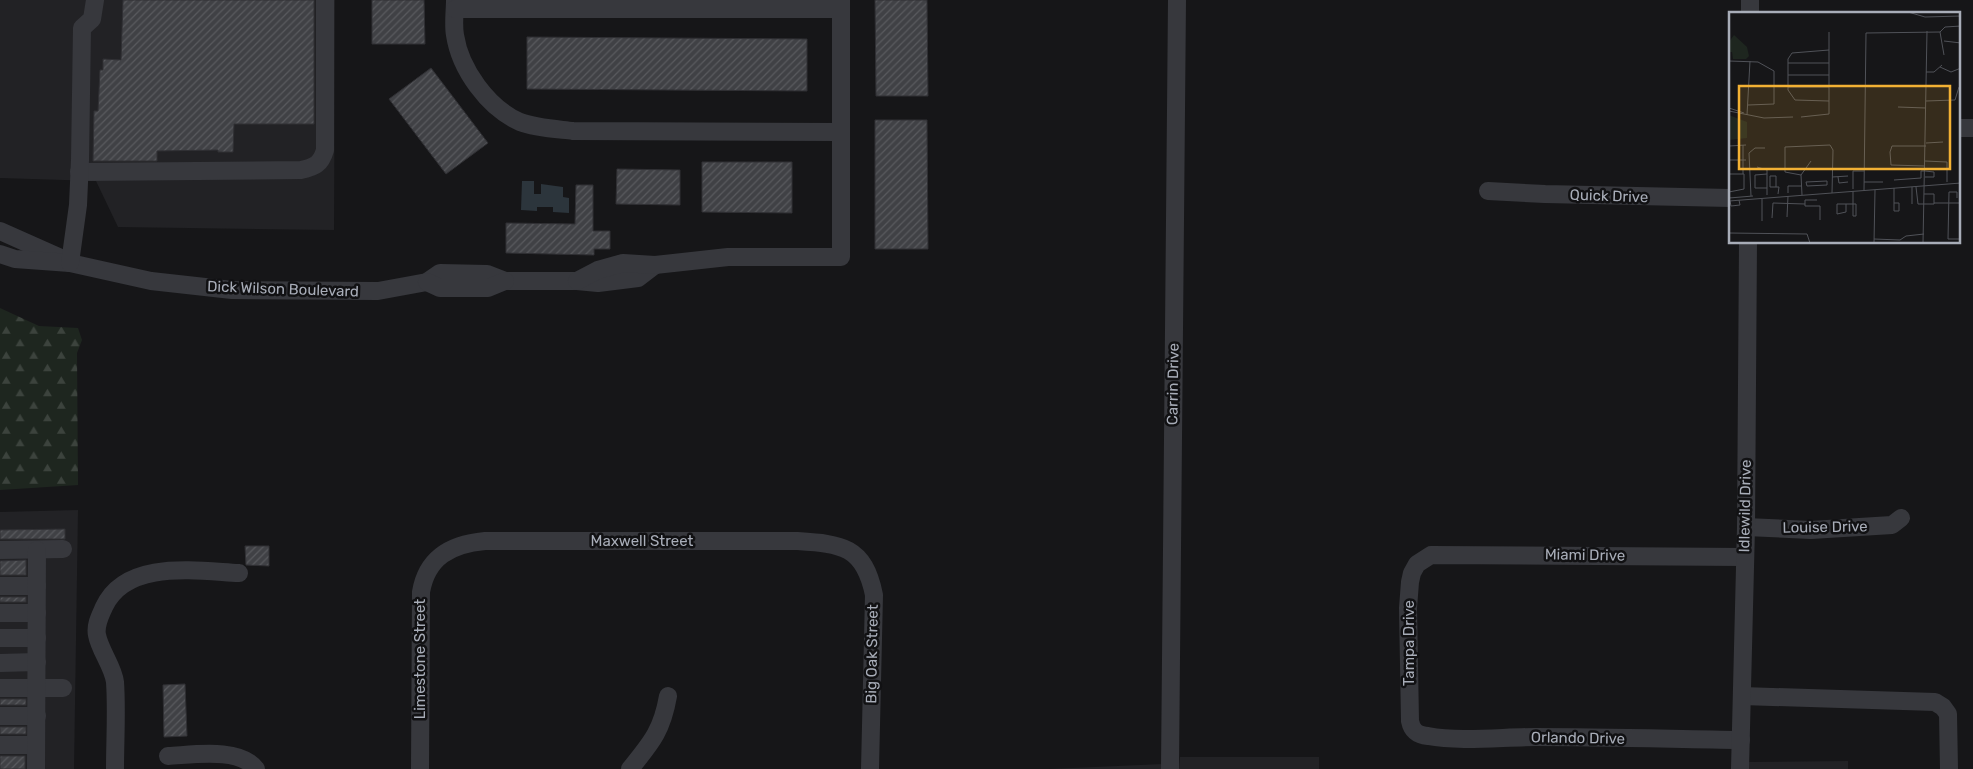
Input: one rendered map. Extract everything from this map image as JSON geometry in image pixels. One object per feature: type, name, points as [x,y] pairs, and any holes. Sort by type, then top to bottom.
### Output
[{"type":"street","points":[[70,263],[78,205],[82,28],[92,20],[94,0]]},
{"type":"street","points":[[79,172],[301,170],[316,167],[322,160],[325,150],[325,0]]},
{"type":"street","name":"Carrin Drive","points":[[1170,769],[1176,0]]},
{"type":"street","points":[[455,4],[841,4],[841,132],[574,131],[521,122],[506,114],[488,98],[463,62],[454,33],[455,4]]},
{"type":"street","points":[[1960,128],[1973,128]]},
{"type":"street","name":"Dick Wilson Boulevard","points":[[0,254],[15,259],[70,263],[151,281],[232,290],[378,291],[427,282],[440,288],[488,288],[504,281],[577,281],[598,270],[623,263],[655,265],[728,257],[841,257],[841,132]]},
{"type":"street","name":"Quick Drive","points":[[1488,191],[1729,198]]},
{"type":"street","name":"Dick Wilson Boulevard","points":[[0,230],[70,263]]},
{"type":"street","name":"Idlewild Drive","points":[[1740,769],[1746,526],[1748,244]]},
{"type":"street","name":"Louise Drive","points":[[1746,526],[1811,530],[1892,525],[1901,518]]},
{"type":"street","name":"Maxwell Street","points":[[441,555],[456,547],[472,542],[485,541],[796,541],[833,544],[845,549]]},
{"type":"street","points":[[0,550],[63,549]]},
{"type":"street","name":"Big Oak Street","points":[[845,549],[858,558],[868,572],[874,595],[870,769]]},
{"type":"street","points":[[36,769],[38,550]]},
{"type":"street","name":"Miami Drive","points":[[1426,557],[1450,554],[1744,557]]},
{"type":"street","name":"Limestone Street","points":[[420,769],[421,592],[423,578],[430,565],[441,555]]},
{"type":"street","name":"Tampa Drive","points":[[1416,733],[1412,730],[1410,721],[1408,608],[1412,572],[1426,557]]},
{"type":"street","points":[[115,769],[114,679],[97,636],[97,623],[107,600],[130,579],[147,572],[189,570],[239,573]]},
{"type":"street","points":[[0,586],[37,586]]},
{"type":"street","points":[[0,613],[37,612]]},
{"type":"street","points":[[0,638],[37,638]]},
{"type":"street","points":[[0,663],[37,662]]},
{"type":"street","points":[[0,688],[63,688]]},
{"type":"street","points":[[630,769],[657,734],[665,712],[668,696]]},
{"type":"street","points":[[1742,696],[1935,702],[1944,707],[1948,714],[1950,769]]},
{"type":"street","points":[[0,716],[37,716]]},
{"type":"street","name":"Orlando Drive","points":[[1416,733],[1427,736],[1459,738],[1578,737],[1741,740]]},
{"type":"street","points":[[0,745],[36,745]]},
{"type":"street","points":[[168,756],[231,755],[246,759],[256,769]]},
{"type":"shaded area","points":[[0,0],[335,0],[334,230],[118,227],[96,181],[0,178]]},
{"type":"shaded area","points":[[522,181],[534,181],[534,194],[541,194],[541,184],[563,187],[563,197],[569,198],[569,213],[553,212],[553,207],[537,207],[537,211],[521,210]]},
{"type":"shaded area","points":[[78,510],[74,769],[0,769],[0,512]]},
{"type":"shaded area","points":[[1180,757],[1319,757],[1319,769],[1179,769]]},
{"type":"shaded area","points":[[1848,761],[1848,769],[1749,769],[1749,762]]},
{"type":"shaded area","points":[[1163,764],[1163,769],[1049,769]]},
{"type":"green space","points":[[0,308],[39,326],[78,328],[82,340],[77,353],[78,485],[0,490]]},
{"type":"building","points":[[123,0],[314,0],[314,124],[234,124],[233,152],[218,152],[218,150],[157,151],[157,161],[93,161],[94,111],[98,111],[100,70],[103,70],[103,59],[121,60]]},
{"type":"building","points":[[372,0],[424,0],[425,44],[372,44]]},
{"type":"building","points":[[875,0],[927,0],[928,96],[876,96]]},
{"type":"building","points":[[527,37],[807,39],[807,91],[527,89]]},
{"type":"building","points":[[431,68],[488,143],[446,174],[389,99]]},
{"type":"building","points":[[875,120],[927,120],[928,249],[875,249]]},
{"type":"building","points":[[702,162],[792,162],[792,213],[702,212]]},
{"type":"building","points":[[617,169],[680,170],[680,205],[616,204]]},
{"type":"building","points":[[576,185],[593,185],[593,231],[610,231],[610,249],[594,249],[594,255],[506,253],[506,223],[575,224]]},
{"type":"building","points":[[65,529],[65,539],[0,539],[0,530]]},
{"type":"building","points":[[245,546],[269,546],[269,566],[246,565]]},
{"type":"building","points":[[26,560],[26,575],[0,575],[0,561]]},
{"type":"building","points":[[0,597],[26,597],[26,602],[0,602]]},
{"type":"building","points":[[185,684],[187,736],[164,737],[163,685]]},
{"type":"building","points":[[0,699],[26,699],[26,705],[0,705]]},
{"type":"building","points":[[0,727],[26,727],[26,734],[0,734]]},
{"type":"building","points":[[0,756],[25,756],[25,769],[0,769]]}]
